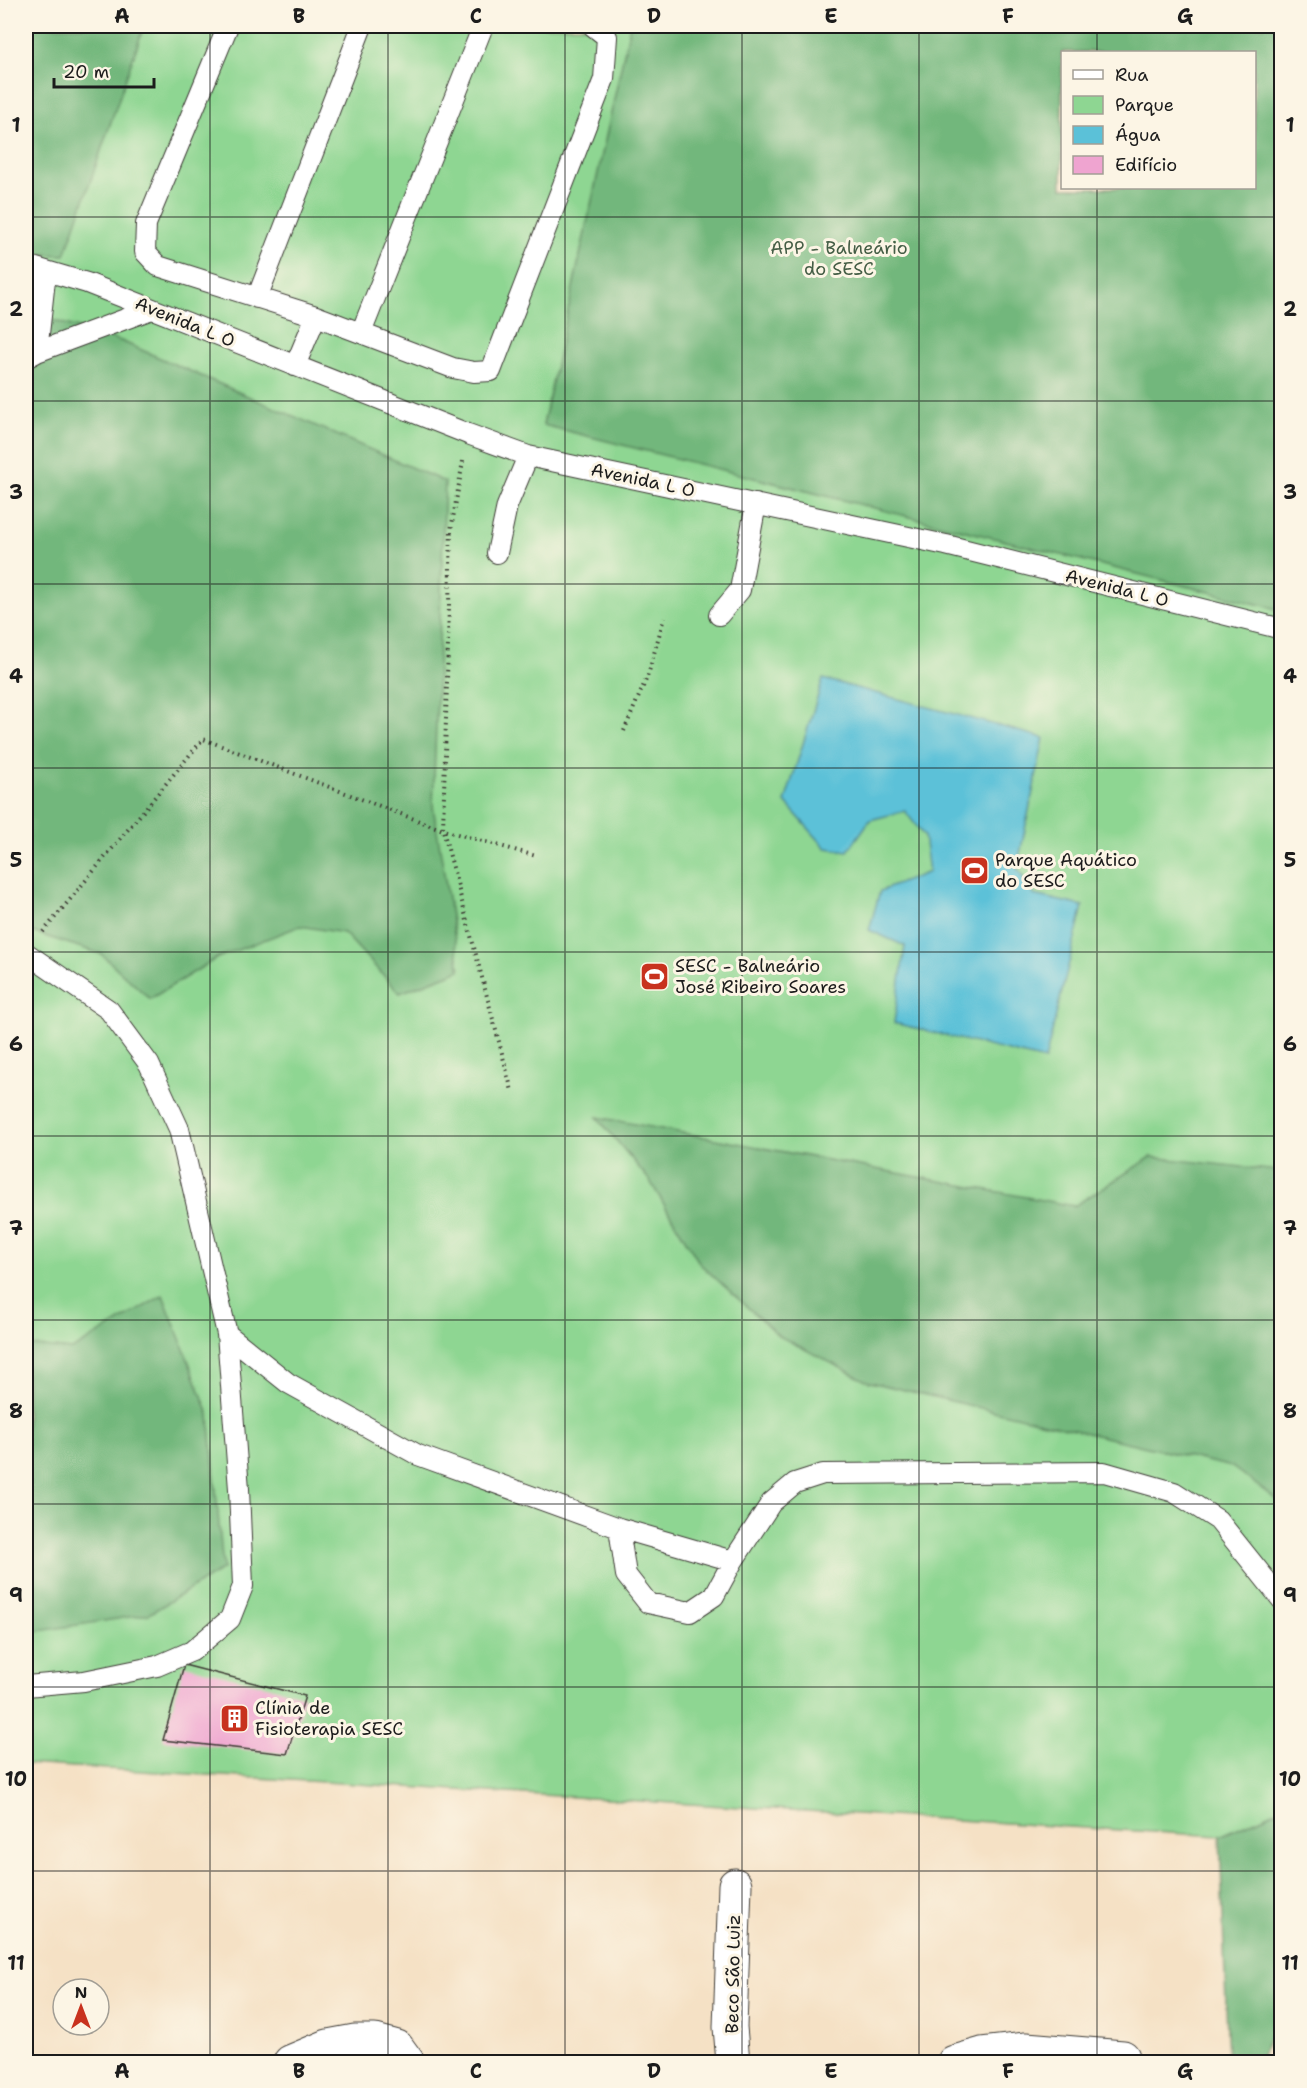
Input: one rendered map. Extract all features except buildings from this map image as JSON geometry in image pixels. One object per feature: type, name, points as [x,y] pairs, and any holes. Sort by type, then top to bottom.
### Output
[{"type":"street","name":"Beco São Luiz","points":[[733,2062],[729,2027],[735,1885]]},
{"type":"street","points":[[290,2062],[328,2046],[355,2041],[375,2041],[402,2055]]},
{"type":"street","points":[[954,2062],[982,2054],[1026,2049],[1124,2057]]},
{"type":"lane","points":[[228,26],[146,224],[145,252],[158,266],[316,316],[453,368],[474,372],[491,371],[604,79],[607,37],[593,26]]},
{"type":"lane","points":[[257,298],[362,26]]},
{"type":"lane","points":[[361,333],[483,26]]},
{"type":"lane","name":"Avenida L O","points":[[26,265],[87,283],[528,456],[946,545],[1281,629]]},
{"type":"lane","points":[[31,355],[45,271]]},
{"type":"lane","points":[[31,355],[152,309]]},
{"type":"lane","points":[[295,366],[316,316]]},
{"type":"lane","points":[[497,553],[507,506],[528,456]]},
{"type":"lane","points":[[719,615],[740,590],[756,504]]},
{"type":"lane","points":[[26,953],[109,1010],[149,1064],[179,1129],[227,1334],[239,1489],[243,1586],[231,1618],[192,1651],[157,1666],[84,1681],[26,1686]]},
{"type":"lane","points":[[227,1334],[288,1383],[418,1455],[620,1528],[734,1561]]},
{"type":"lane","points":[[620,1528],[626,1575],[648,1603],[690,1612],[714,1596],[771,1503],[795,1483],[823,1474],[1104,1472],[1174,1492],[1218,1520],[1281,1600]]},
{"type":"path","points":[[468,434],[451,530],[443,830],[512,1091]]},
{"type":"path","points":[[624,731],[648,675],[664,618]]},
{"type":"path","points":[[40,935],[202,739],[443,830],[536,856]]},
{"type":"green space","name":"SESC - Balneário José Ribeiro Soares","points":[[26,26],[1281,26],[1281,1809],[1220,1836],[26,1764]]},
{"type":"green space","points":[[26,26],[144,26],[65,255],[26,252]]},
{"type":"green space","name":"APP - Balneário do SESC","points":[[630,26],[1281,26],[1281,610],[543,425]]},
{"type":"green space","points":[[26,312],[121,341],[445,482],[433,806],[460,970],[400,993],[344,933],[300,926],[217,958],[150,999],[101,954],[26,930]]},
{"type":"green space","points":[[597,1117],[1074,1206],[1151,1157],[1278,1171],[1281,1159],[1281,1503],[1232,1467],[866,1381],[779,1336],[700,1264],[650,1181]]},
{"type":"green space","points":[[163,1295],[209,1414],[223,1569],[149,1614],[26,1633],[26,1345],[72,1350]]},
{"type":"green space","points":[[1281,1809],[1281,2018],[1257,2062],[1228,2062],[1220,1836]]},
{"type":"water","name":"Parque Aquático do SESC","points":[[823,679],[1044,738],[1017,868],[1034,895],[1083,906],[1045,1060],[894,1023],[905,946],[869,930],[880,891],[929,872],[924,836],[905,811],[870,820],[848,851],[826,848],[785,802]]},
{"type":"place","name":"Parque Aquático do SESC","points":[[974,870]]},
{"type":"place","name":"SESC - Balneário José Ribeiro Soares","points":[[654,976]]},
{"type":"place","name":"Clínia de Fisioterapia SESC","points":[[234,1718]]}]
